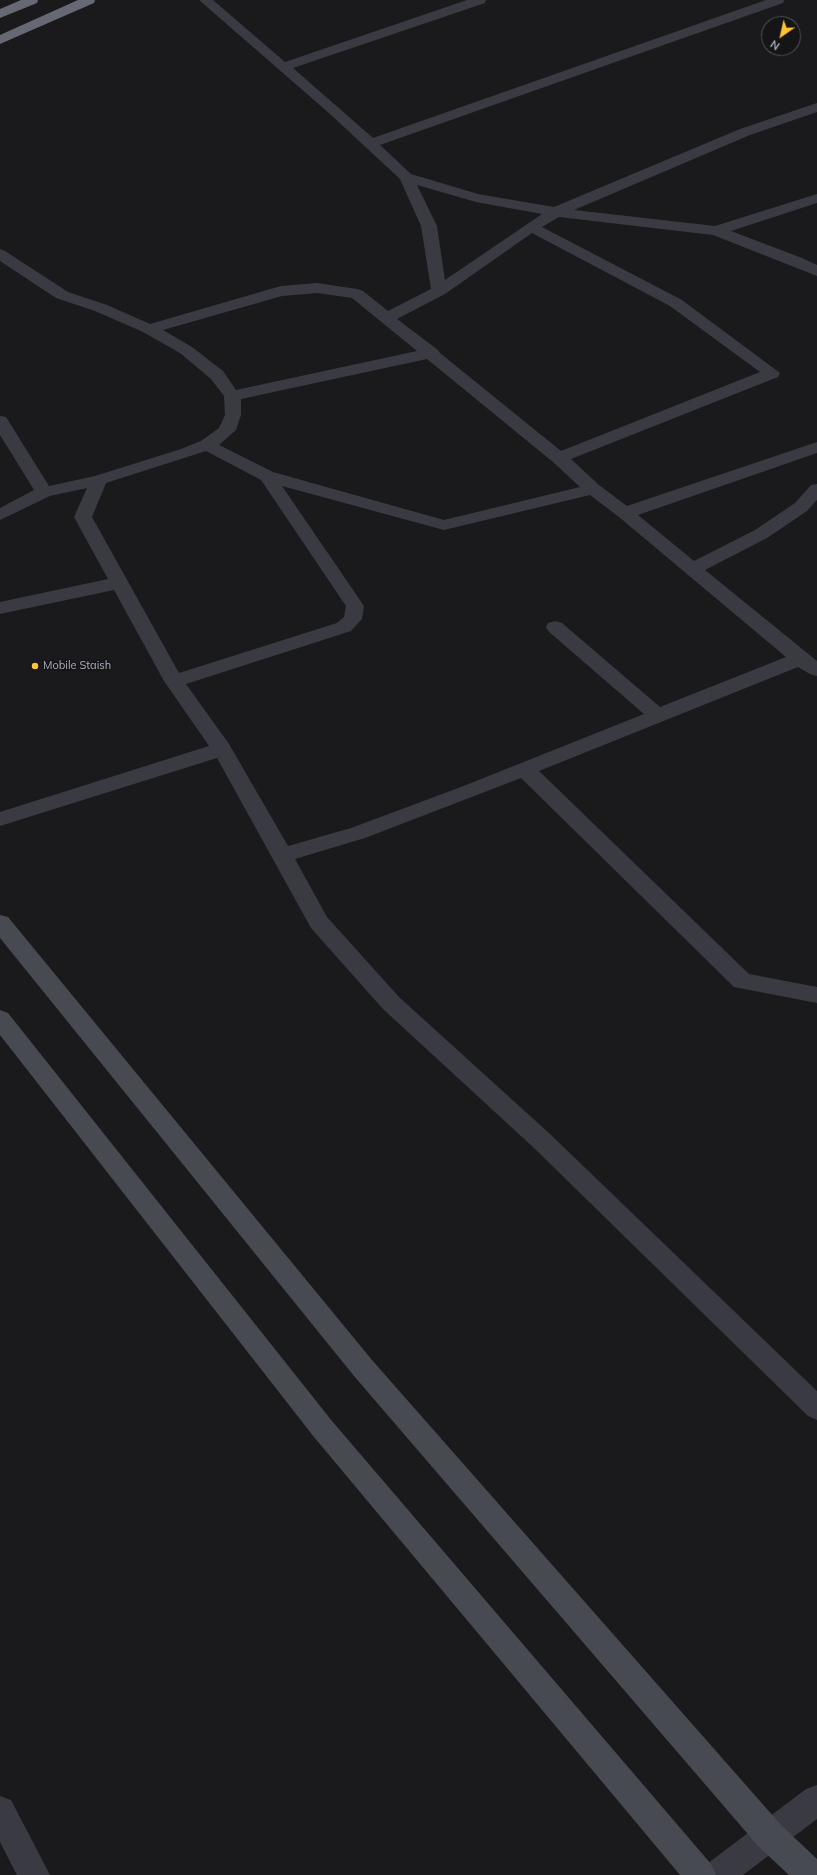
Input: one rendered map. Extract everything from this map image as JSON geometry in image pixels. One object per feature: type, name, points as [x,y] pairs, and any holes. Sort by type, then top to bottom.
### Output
[{"type":"highway","points":[[0,14],[32,0]]},
{"type":"highway","points":[[0,40],[88,0]]},
{"type":"main road","points":[[0,923],[363,1368],[770,1836],[811,1875]]},
{"type":"main road","points":[[0,1019],[324,1429],[700,1875]]},
{"type":"street","points":[[206,0],[335,111],[406,177],[429,226],[439,291]]},
{"type":"street","points":[[283,67],[480,0]]},
{"type":"street","points":[[370,144],[778,0]]},
{"type":"street","points":[[388,317],[439,291],[531,227],[556,212],[745,132],[817,107]]},
{"type":"street","points":[[406,177],[476,198],[556,212],[716,232],[797,260],[817,271]]},
{"type":"street","points":[[716,232],[817,198]]},
{"type":"street","points":[[531,227],[676,303],[772,373],[559,458]]},
{"type":"street","points":[[0,254],[62,295],[101,308],[149,328],[186,350],[217,375],[232,396],[233,414],[226,430],[207,445],[187,453],[98,480],[44,492],[0,514]]},
{"type":"street","points":[[149,328],[281,291],[317,288],[357,294],[432,353],[593,488],[625,512],[809,664]]},
{"type":"street","points":[[232,396],[432,353]]},
{"type":"street","points":[[0,421],[44,492]]},
{"type":"street","points":[[207,445],[266,476],[444,525],[593,488]]},
{"type":"street","points":[[625,512],[817,447]]},
{"type":"street","points":[[174,681],[344,627],[353,619],[355,606],[266,476]]},
{"type":"street","points":[[98,480],[83,517],[174,681],[222,748],[319,922],[391,1003],[542,1142],[817,1408]]},
{"type":"street","points":[[693,569],[761,534],[801,507],[817,489]]},
{"type":"street","points":[[0,608],[119,584]]},
{"type":"street","points":[[555,627],[658,716]]},
{"type":"street","points":[[283,855],[358,833],[524,770],[658,716],[809,664]]},
{"type":"street","points":[[0,819],[222,748]]},
{"type":"street","points":[[524,770],[742,982],[817,995]]},
{"type":"street","points":[[718,1875],[817,1800]]},
{"type":"street","points":[[0,1811],[34,1875]]},
{"type":"place","name":"Mobile Staish","points":[[35,666]]}]
